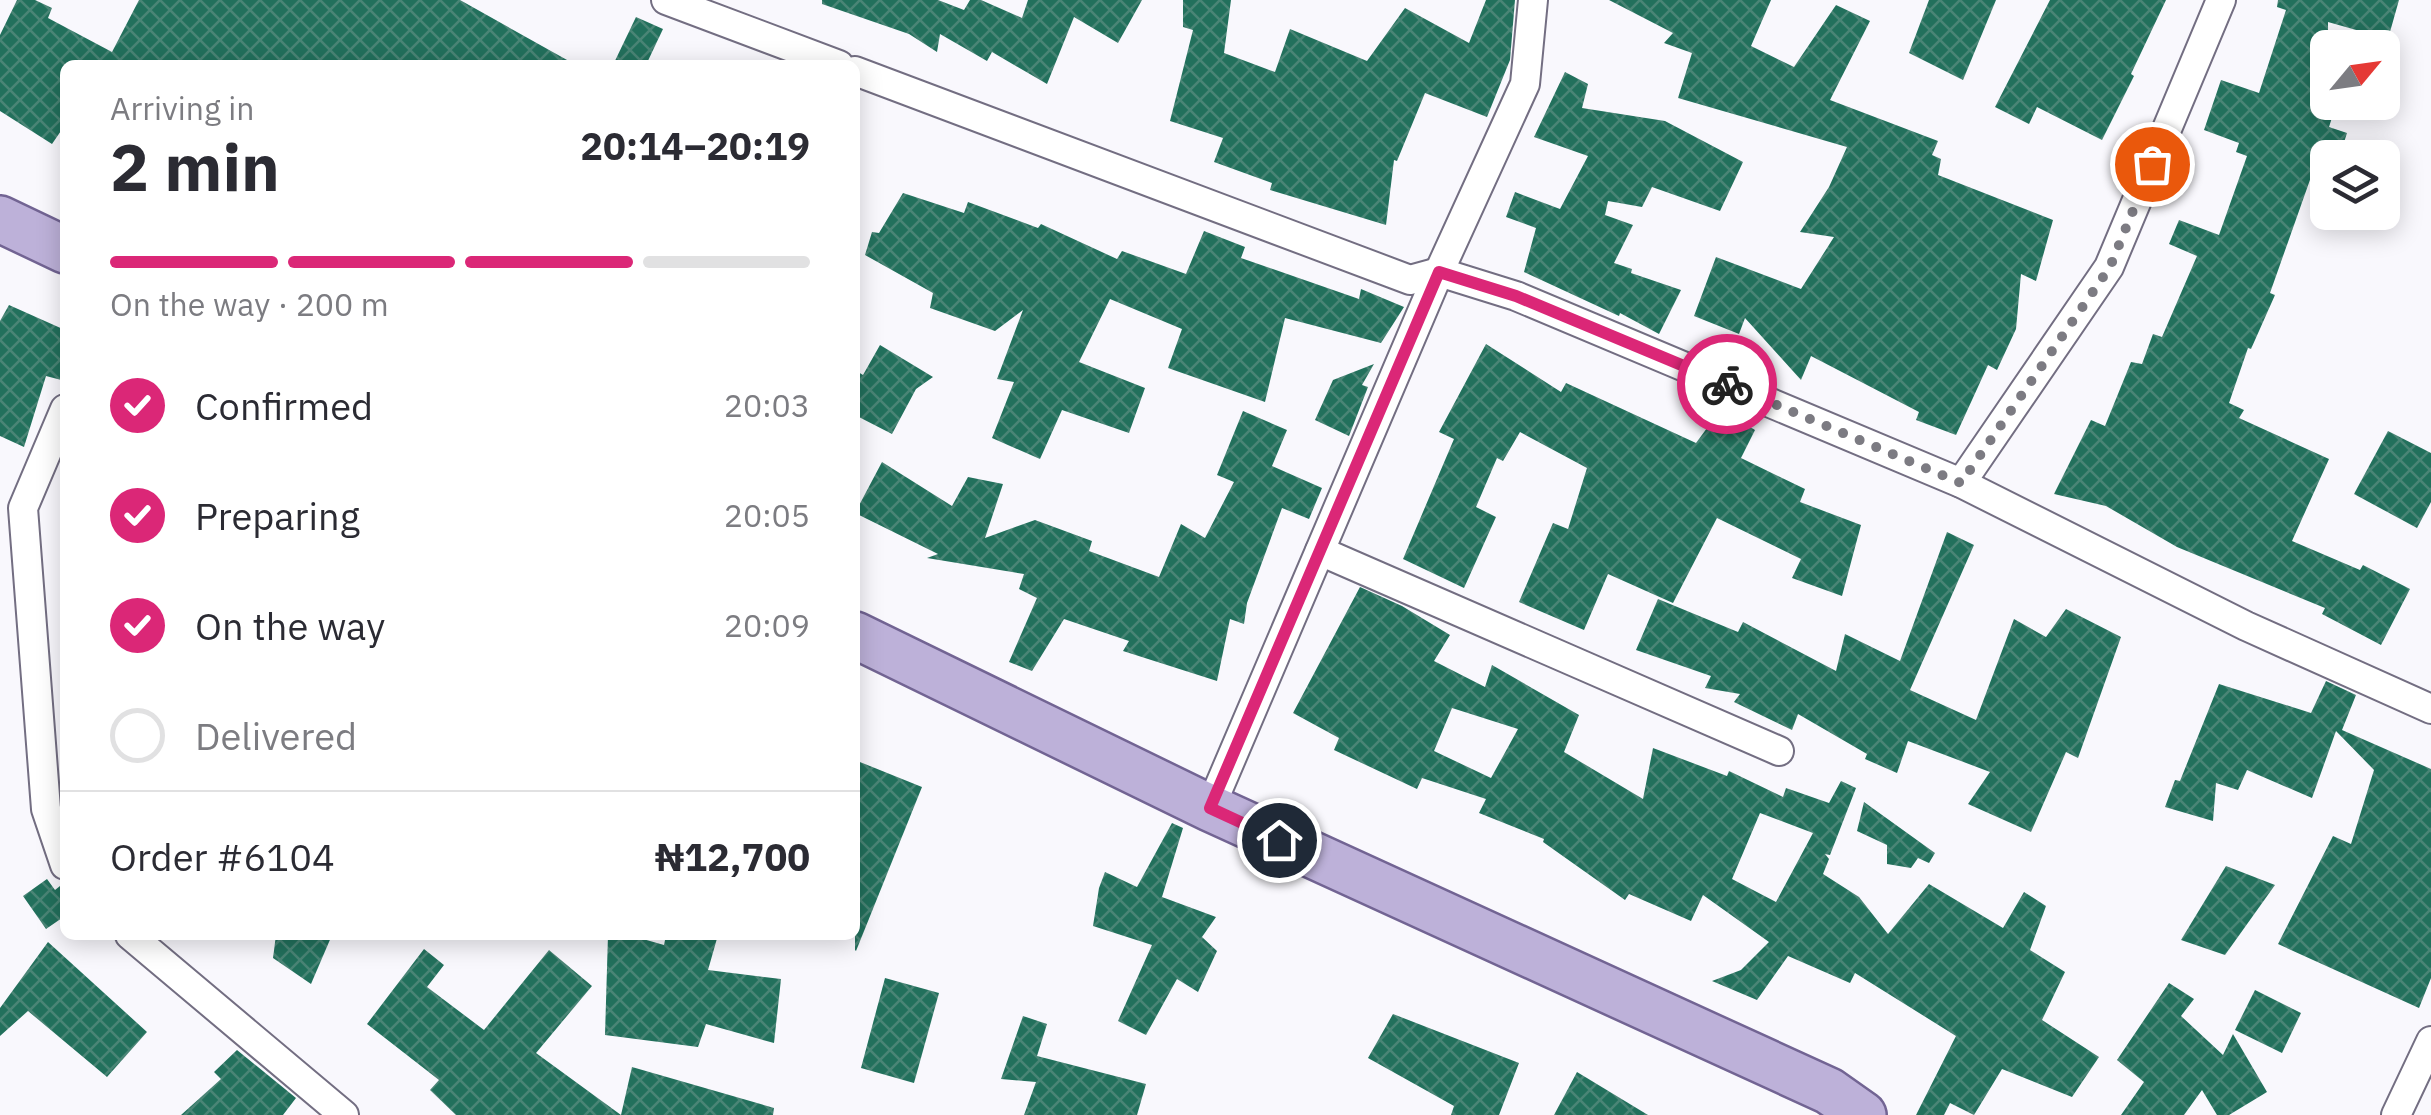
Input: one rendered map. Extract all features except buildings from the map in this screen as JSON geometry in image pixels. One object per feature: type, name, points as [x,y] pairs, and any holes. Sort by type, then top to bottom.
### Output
[{"type":"main road","points":[[0,219],[60,248]]},
{"type":"main road","points":[[860,637],[1210,808],[1829,1091],[1863,1115]]},
{"type":"street","points":[[666,0],[826,60]]},
{"type":"street","points":[[1210,808],[1439,272],[1525,84],[1533,0]]},
{"type":"street","points":[[1961,483],[2110,267],[2221,0]]},
{"type":"street","points":[[860,73],[1410,280],[1439,272],[1516,296],[1961,483],[2246,626],[2431,710]]},
{"type":"street","points":[[60,421],[23,508],[46,809],[60,850]]},
{"type":"street","points":[[1320,551],[1779,751]]},
{"type":"street","points":[[136,940],[344,1115]]},
{"type":"street","points":[[2396,1115],[2431,1040]]},
{"type":"way so far","points":[[1727,384],[1961,483],[2110,267],[2152,164]]},
{"type":"route","points":[[1279,840],[1210,808],[1439,272],[1516,296],[1727,384]]}]
